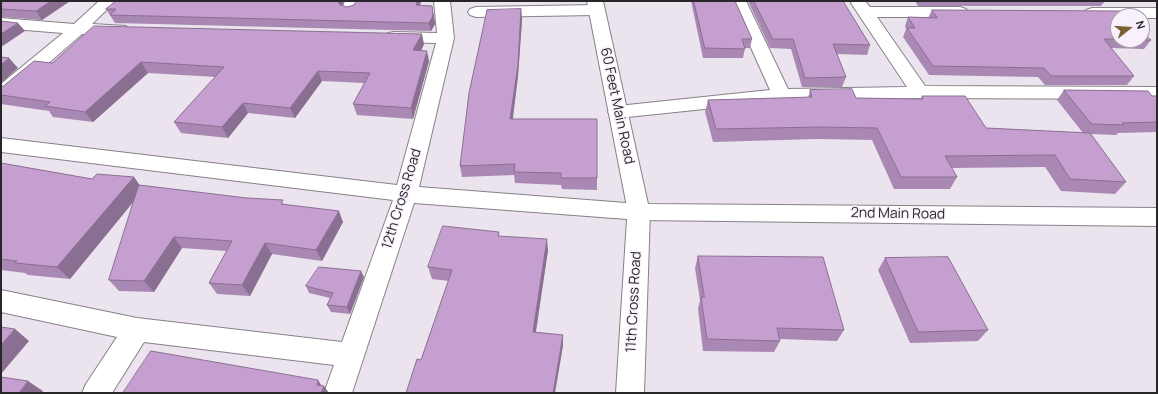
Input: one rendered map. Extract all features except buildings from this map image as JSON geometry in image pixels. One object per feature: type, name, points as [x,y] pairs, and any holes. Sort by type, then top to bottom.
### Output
[{"type":"street","points":[[1,94],[78,29],[108,1]]},
{"type":"street","name":"12th Cross Road","points":[[338,393],[406,194],[446,38],[442,1]]},
{"type":"street","points":[[738,1],[781,95]]},
{"type":"street","points":[[476,12],[596,5]]},
{"type":"street","name":"60 Feet Main Road","points":[[596,5],[639,212]]},
{"type":"street","points":[[861,6],[920,92]]},
{"type":"street","points":[[861,6],[975,12]]},
{"type":"street","points":[[1078,12],[1157,13]]},
{"type":"street","points":[[1,23],[78,29],[132,30]]},
{"type":"street","points":[[375,36],[446,38]]},
{"type":"street","points":[[618,112],[781,95],[920,92],[1157,93]]},
{"type":"street","name":"2nd Main Road","points":[[1,145],[406,194],[639,212],[1157,217]]},
{"type":"street","name":"11th Cross Road","points":[[630,393],[639,212]]},
{"type":"street","points":[[1,301],[138,330],[351,355]]},
{"type":"street","points":[[96,393],[138,330]]}]
